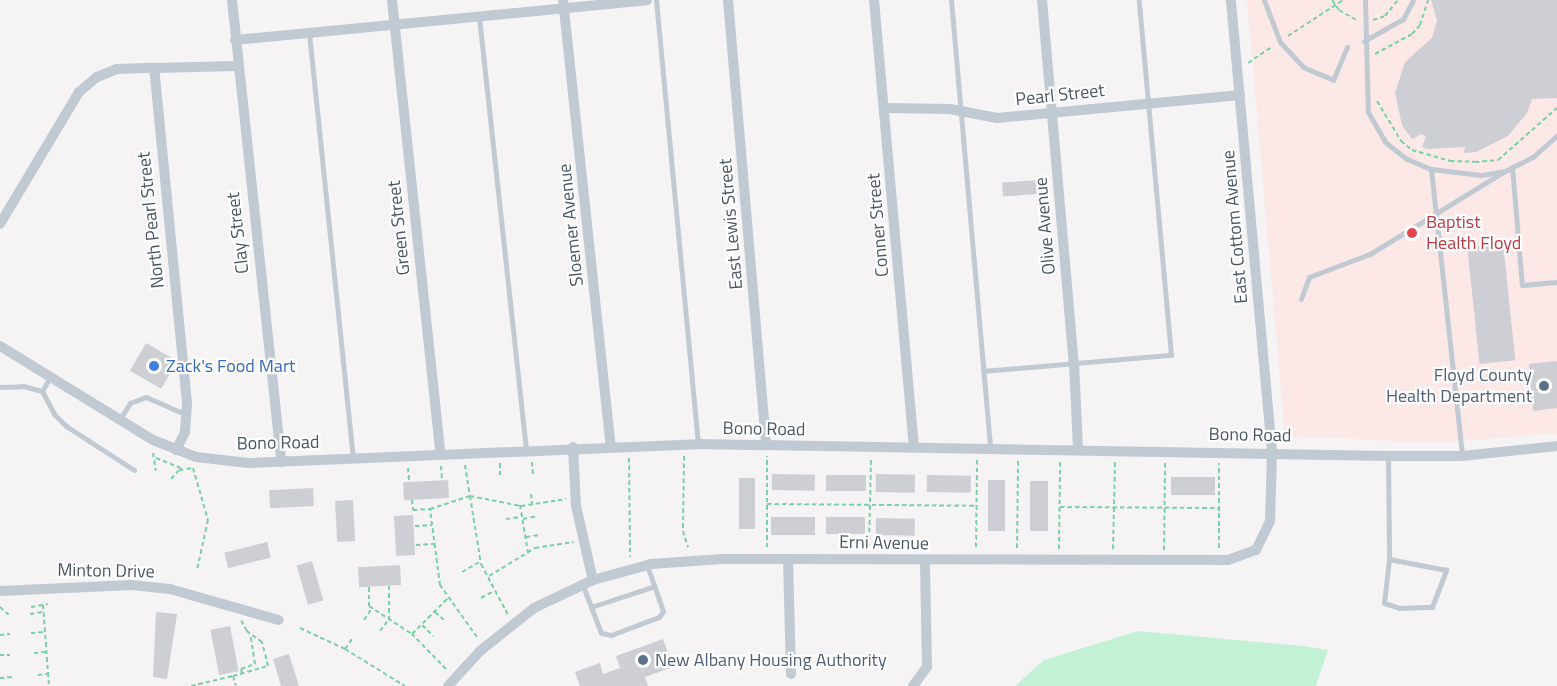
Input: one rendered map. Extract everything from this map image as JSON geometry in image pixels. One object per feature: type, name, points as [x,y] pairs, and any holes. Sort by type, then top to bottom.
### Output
[{"type":"street","name":"Clay Street","points":[[232,0],[237,66],[280,462]]},
{"type":"street","name":"Green Street","points":[[392,0],[441,458]]},
{"type":"street","points":[[235,40],[479,17],[563,5],[647,0]]},
{"type":"street","name":"East Lewis Street","points":[[728,0],[767,451]]},
{"type":"street","name":"Conner Street","points":[[874,0],[914,447]]},
{"type":"street","name":"Olive Avenue","points":[[1042,0],[1074,363],[1078,448]]},
{"type":"street","name":"East Cottom Avenue","points":[[1231,0],[1272,452]]},
{"type":"street","name":"Sloemer Avenue","points":[[563,5],[611,447]]},
{"type":"street","points":[[0,224],[79,92],[97,77],[117,69],[237,66]]},
{"type":"street","name":"North Pearl Street","points":[[154,68],[185,414],[183,442],[176,450]]},
{"type":"street","name":"Pearl Street","points":[[884,108],[962,113],[997,118],[1240,95]]},
{"type":"street","name":"Bono Road","points":[[0,346],[119,420],[176,450],[207,459],[280,462],[353,457],[441,458],[529,454],[573,447],[698,444],[767,451],[914,447],[1078,448],[1388,456],[1462,456],[1557,446]]},
{"type":"street","points":[[573,447],[576,506],[593,580]]},
{"type":"street","name":"Erni Avenue","points":[[448,686],[512,623],[582,584],[647,565],[788,558],[1237,559],[1256,549],[1267,531],[1272,452]]},
{"type":"street","points":[[788,558],[791,674]]},
{"type":"street","points":[[913,686],[927,667],[925,560]]},
{"type":"street","name":"Minton Drive","points":[[0,591],[132,585],[170,589],[279,620]]},
{"type":"lane","points":[[656,0],[698,444]]},
{"type":"lane","points":[[951,0],[990,448]]},
{"type":"lane","points":[[983,371],[1171,355],[1139,0]]},
{"type":"lane","points":[[1264,0],[1280,42],[1303,67],[1333,80],[1347,47]]},
{"type":"lane","points":[[1365,0],[1364,41],[1368,112],[1386,142],[1407,159],[1431,168],[1481,176],[1504,171]]},
{"type":"lane","points":[[1364,41],[1403,20],[1413,0]]},
{"type":"lane","points":[[479,17],[529,454]]},
{"type":"lane","points":[[309,33],[353,457]]},
{"type":"lane","points":[[1301,299],[1309,277],[1370,254],[1438,215],[1504,171],[1534,156],[1557,135]]},
{"type":"lane","points":[[1512,167],[1522,285],[1557,282]]},
{"type":"lane","points":[[1431,168],[1438,215],[1462,456]]},
{"type":"lane","points":[[42,391],[50,377]]},
{"type":"lane","points":[[0,387],[23,386],[42,391],[54,414],[66,426],[134,470]]},
{"type":"lane","points":[[119,420],[130,403],[146,397],[185,414]]},
{"type":"lane","points":[[1388,456],[1389,559],[1383,603],[1399,608],[1432,607],[1446,570],[1389,559]]},
{"type":"lane","points":[[582,584],[601,633],[611,635],[659,617],[663,611],[647,565]]},
{"type":"lane","points":[[591,607],[655,586]]},
{"type":"path","points":[[1247,64],[1343,0]]},
{"type":"path","points":[[1373,63],[1380,48],[1412,34],[1420,24],[1428,0]]},
{"type":"path","points":[[1375,95],[1382,112],[1412,150],[1450,160],[1475,162],[1498,160],[1557,108]]},
{"type":"path","points":[[767,451],[767,547]]},
{"type":"path","points":[[153,453],[156,458],[156,471]]},
{"type":"path","points":[[529,454],[532,475]]},
{"type":"path","points":[[629,455],[630,557]]},
{"type":"path","points":[[684,456],[683,531],[688,547]]},
{"type":"path","points":[[869,548],[871,457]]},
{"type":"path","points":[[976,548],[977,457]]},
{"type":"path","points":[[156,458],[182,468],[192,468],[208,520],[197,570]]},
{"type":"path","points":[[441,458],[442,478]]},
{"type":"path","points":[[1017,549],[1018,458]]},
{"type":"path","points":[[1059,549],[1060,458]]},
{"type":"path","points":[[1113,550],[1115,459]]},
{"type":"path","points":[[500,460],[500,475]]},
{"type":"path","points":[[1164,551],[1165,460]]},
{"type":"path","points":[[1219,460],[1219,551]]},
{"type":"path","points":[[464,462],[481,561],[508,615]]},
{"type":"path","points":[[408,465],[409,480]]},
{"type":"path","points":[[171,479],[182,468]]},
{"type":"path","points":[[531,494],[532,504]]},
{"type":"path","points":[[502,495],[503,502]]},
{"type":"path","points":[[412,500],[412,510],[430,509],[470,496],[520,505],[570,498]]},
{"type":"path","points":[[440,499],[441,506]]},
{"type":"path","points":[[767,504],[977,506]]},
{"type":"path","points":[[520,505],[528,553]]},
{"type":"path","points":[[1060,507],[1219,508]]},
{"type":"path","points":[[430,509],[443,589],[479,640]]},
{"type":"path","points":[[506,519],[538,516]]},
{"type":"path","points":[[414,526],[432,525]]},
{"type":"path","points":[[526,537],[540,536]]},
{"type":"path","points":[[488,576],[528,553],[577,541]]},
{"type":"path","points":[[416,545],[434,544]]},
{"type":"path","points":[[462,572],[481,561]]},
{"type":"path","points":[[443,589],[448,585]]},
{"type":"path","points":[[380,631],[389,619],[389,586]]},
{"type":"path","points":[[364,621],[372,608],[369,587]]},
{"type":"path","points":[[481,598],[495,590]]},
{"type":"path","points":[[412,634],[449,597]]},
{"type":"path","points":[[31,607],[48,604]]},
{"type":"path","points":[[43,605],[49,686]]},
{"type":"path","points":[[0,607],[9,615]]},
{"type":"path","points":[[372,608],[412,634],[449,672]]},
{"type":"path","points":[[460,612],[465,608]]},
{"type":"path","points":[[435,611],[446,622]]},
{"type":"path","points":[[30,614],[43,612]]},
{"type":"path","points":[[191,686],[268,666],[262,642],[250,634],[238,616]]},
{"type":"path","points":[[421,625],[433,636]]},
{"type":"path","points":[[300,628],[345,649],[405,686]]},
{"type":"path","points":[[32,633],[45,632]]},
{"type":"path","points":[[0,635],[10,634]]},
{"type":"path","points":[[243,673],[241,669],[255,664],[250,634]]},
{"type":"path","points":[[345,649],[352,639]]},
{"type":"path","points":[[34,653],[46,652]]},
{"type":"path","points":[[0,656],[10,655]]},
{"type":"path","points":[[38,675],[48,674]]},
{"type":"path","points":[[233,676],[236,686]]},
{"type":"path","points":[[0,678],[12,677]]},
{"type":"shaded area","name":"Baptist Health Floyd","points":[[1247,0],[1557,0],[1557,433],[1436,443],[1285,436]]},
{"type":"green space","points":[[1138,631],[1328,650],[1316,686],[1015,686],[1044,660]]},
{"type":"building","points":[[1431,0],[1557,0],[1557,98],[1532,99],[1527,113],[1508,136],[1476,152],[1464,153],[1465,147],[1427,149],[1422,147],[1426,137],[1422,134],[1412,139],[1402,125],[1395,93],[1405,62],[1432,38],[1437,21]]},
{"type":"building","points":[[1038,180],[1039,194],[1003,196],[1002,183]]},
{"type":"building","points":[[1503,243],[1515,360],[1480,364],[1467,247]]},
{"type":"building","name":"Zack's Food Mart","points":[[146,343],[177,361],[161,389],[130,371]]},
{"type":"building","name":"Floyd County Health Department","points":[[1557,361],[1557,408],[1533,411],[1529,364]]},
{"type":"building","points":[[772,474],[815,475],[815,491],[772,490]]},
{"type":"building","points":[[876,474],[915,475],[915,493],[876,492]]},
{"type":"building","points":[[826,475],[866,475],[866,491],[826,491]]},
{"type":"building","points":[[927,475],[971,476],[971,493],[927,492]]},
{"type":"building","points":[[1171,477],[1215,477],[1215,495],[1171,495]]},
{"type":"building","points":[[739,478],[755,478],[755,529],[739,529]]},
{"type":"building","points":[[448,480],[449,498],[404,500],[403,482]]},
{"type":"building","points":[[988,480],[1005,480],[1005,531],[988,531]]},
{"type":"building","points":[[1030,481],[1048,481],[1048,531],[1030,531]]},
{"type":"building","points":[[313,488],[314,506],[270,508],[269,490]]},
{"type":"building","points":[[353,500],[355,541],[337,542],[335,501]]},
{"type":"building","points":[[413,515],[415,555],[396,556],[394,516]]},
{"type":"building","points":[[771,517],[815,517],[815,535],[771,535]]},
{"type":"building","points":[[826,517],[865,517],[865,534],[826,534]]},
{"type":"building","points":[[876,518],[915,519],[915,536],[876,535]]},
{"type":"building","points":[[267,542],[271,558],[228,568],[224,553]]},
{"type":"building","points":[[312,561],[323,600],[308,605],[297,565]]},
{"type":"building","points":[[400,565],[401,585],[359,587],[358,567]]},
{"type":"building","points":[[156,612],[177,614],[167,679],[153,677]]},
{"type":"building","points":[[230,626],[239,671],[219,675],[210,630]]},
{"type":"building","name":"New Albany Housing Authority","points":[[663,639],[673,667],[645,677],[648,686],[580,686],[575,672],[600,663],[603,674],[620,668],[616,656]]},
{"type":"building","points":[[289,654],[299,686],[281,686],[273,659]]},
{"type":"place","name":"Baptist Health Floyd","points":[[1412,233]]},
{"type":"place","name":"Zack's Food Mart","points":[[154,366]]},
{"type":"place","name":"Floyd County Health Department","points":[[1544,386]]},
{"type":"place","name":"New Albany Housing Authority","points":[[643,660]]}]
